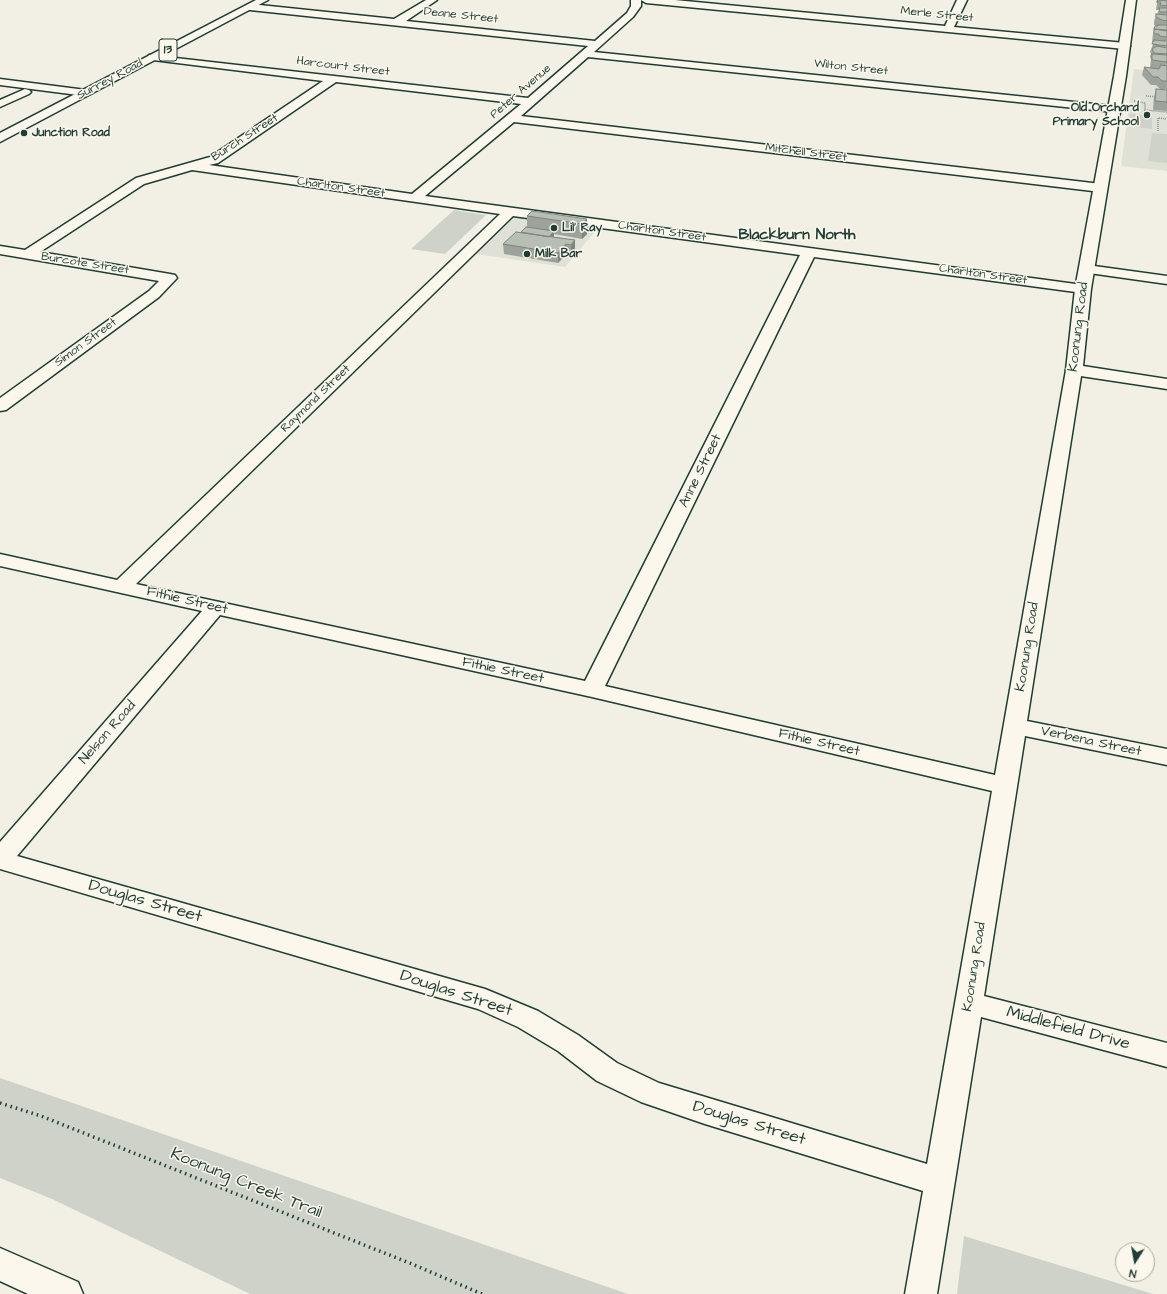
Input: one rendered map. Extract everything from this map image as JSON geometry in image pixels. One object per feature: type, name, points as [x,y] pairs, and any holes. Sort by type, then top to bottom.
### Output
[{"type":"main road","name":"Surrey Road","points":[[0,138],[263,0]]},
{"type":"main road","name":"Koonung Road","points":[[1074,370],[1083,289],[1125,46],[1131,0]]},
{"type":"main road","points":[[0,82],[86,93]]},
{"type":"main road","points":[[1074,370],[1167,384]]},
{"type":"main road","points":[[0,1264],[66,1294]]},
{"type":"street","points":[[397,22],[432,0]]},
{"type":"street","points":[[632,13],[636,6],[636,0]]},
{"type":"street","name":"Merle Street","points":[[646,0],[675,4],[1125,46]]},
{"type":"street","points":[[948,29],[962,0]]},
{"type":"street","name":"Merle Street","points":[[632,13],[646,7],[675,4]]},
{"type":"street","points":[[781,13],[788,4]]},
{"type":"street","name":"Deane Street","points":[[250,7],[597,44]]},
{"type":"street","name":"Peter Avenue","points":[[415,198],[512,118],[632,13]]},
{"type":"street","name":"Wilton Street","points":[[586,54],[1113,109]]},
{"type":"street","name":"Harcourt Street","points":[[153,58],[530,102]]},
{"type":"street","name":"Burch Street","points":[[27,255],[140,181],[194,167],[214,160],[333,79]]},
{"type":"street","points":[[0,104],[25,92]]},
{"type":"street","name":"Mitchell Street","points":[[512,118],[1100,188]]},
{"type":"street","name":"Charlton Street","points":[[194,167],[510,212],[1083,289]]},
{"type":"street","name":"Raymond Street","points":[[122,586],[510,212]]},
{"type":"street","name":"Burcote Street","points":[[0,250],[170,278]]},
{"type":"street","name":"Anne Street","points":[[592,690],[809,252]]},
{"type":"street","points":[[1087,270],[1167,280]]},
{"type":"street","name":"Simon Street","points":[[0,406],[154,294],[170,278]]},
{"type":"street","name":"Koonung Road","points":[[921,1294],[1074,370]]},
{"type":"street","name":"Fithie Street","points":[[0,560],[592,690],[1005,786]]},
{"type":"street","name":"Nelson Road","points":[[0,860],[215,608]]},
{"type":"street","name":"Verbena Street","points":[[1015,726],[1167,757]]},
{"type":"street","name":"Douglas Street","points":[[0,860],[485,1000],[528,1018],[568,1043],[607,1072],[650,1093],[705,1112],[940,1182]]},
{"type":"street","name":"Middlefield Drive","points":[[969,1003],[1167,1055]]},
{"type":"path","points":[[1146,96],[1154,94]]},
{"type":"path","points":[[1146,96],[1160,97]]},
{"type":"path","points":[[1146,96],[1145,110],[1167,112]]},
{"type":"path","points":[[1130,101],[1145,103]]},
{"type":"path","points":[[1158,131],[1158,118],[1167,119]]},
{"type":"path","name":"Koonung Creek Trail","points":[[0,1103],[41,1116],[404,1261],[482,1294]]},
{"type":"shaded area","name":"Old Orchard Primary School","points":[[1134,69],[1167,72],[1167,171],[1121,166]]},
{"type":"shaded area","points":[[1130,114],[1152,116],[1152,129],[1129,126]]},
{"type":"shaded area","points":[[1152,133],[1167,134],[1167,163],[1148,161]]},
{"type":"shaded area","points":[[454,210],[486,215],[445,254],[411,249]]},
{"type":"shaded area","points":[[513,217],[598,228],[565,267],[476,254]]},
{"type":"shaded area","points":[[0,1078],[628,1294],[250,1294],[52,1199],[0,1178]]},
{"type":"shaded area","points":[[964,1236],[1153,1294],[957,1294]]},
{"type":"building","points":[[1158,0],[1167,1],[1167,6],[1160,5],[1161,2],[1157,2]]},
{"type":"building","points":[[1159,8],[1167,8],[1167,12],[1160,12]]},
{"type":"building","points":[[1156,14],[1167,15],[1167,21],[1156,17]]},
{"type":"building","points":[[1167,25],[1167,30],[1154,29],[1155,26]]},
{"type":"building","points":[[1154,29],[1167,31],[1167,37],[1154,34]]},
{"type":"building","points":[[1154,40],[1167,40],[1167,46],[1152,44]]},
{"type":"building","points":[[1157,46],[1167,48],[1167,54],[1154,53],[1152,49]]},
{"type":"building","points":[[1152,54],[1167,55],[1167,62],[1152,60]]},
{"type":"building","points":[[1161,65],[1167,66],[1167,81],[1162,81],[1158,77],[1153,77],[1144,67],[1159,69]]},
{"type":"building","points":[[1156,89],[1167,90],[1167,102],[1155,101]]},
{"type":"building","points":[[532,211],[587,219],[582,224],[527,216]]},
{"type":"building","points":[[526,227],[554,231],[549,237],[521,232]]},
{"type":"building","points":[[516,232],[575,240],[571,245],[566,244],[558,253],[503,244]]},
{"type":"place","name":"Old Orchard Primary School","points":[[1147,115]]},
{"type":"place","name":"Junction Road","points":[[24,133]]},
{"type":"place","name":"Lil' Ray","points":[[554,228]]},
{"type":"place","name":"Milk Bar","points":[[527,254]]},
{"type":"district","name":"Blackburn North","points":[[797,236]]}]
